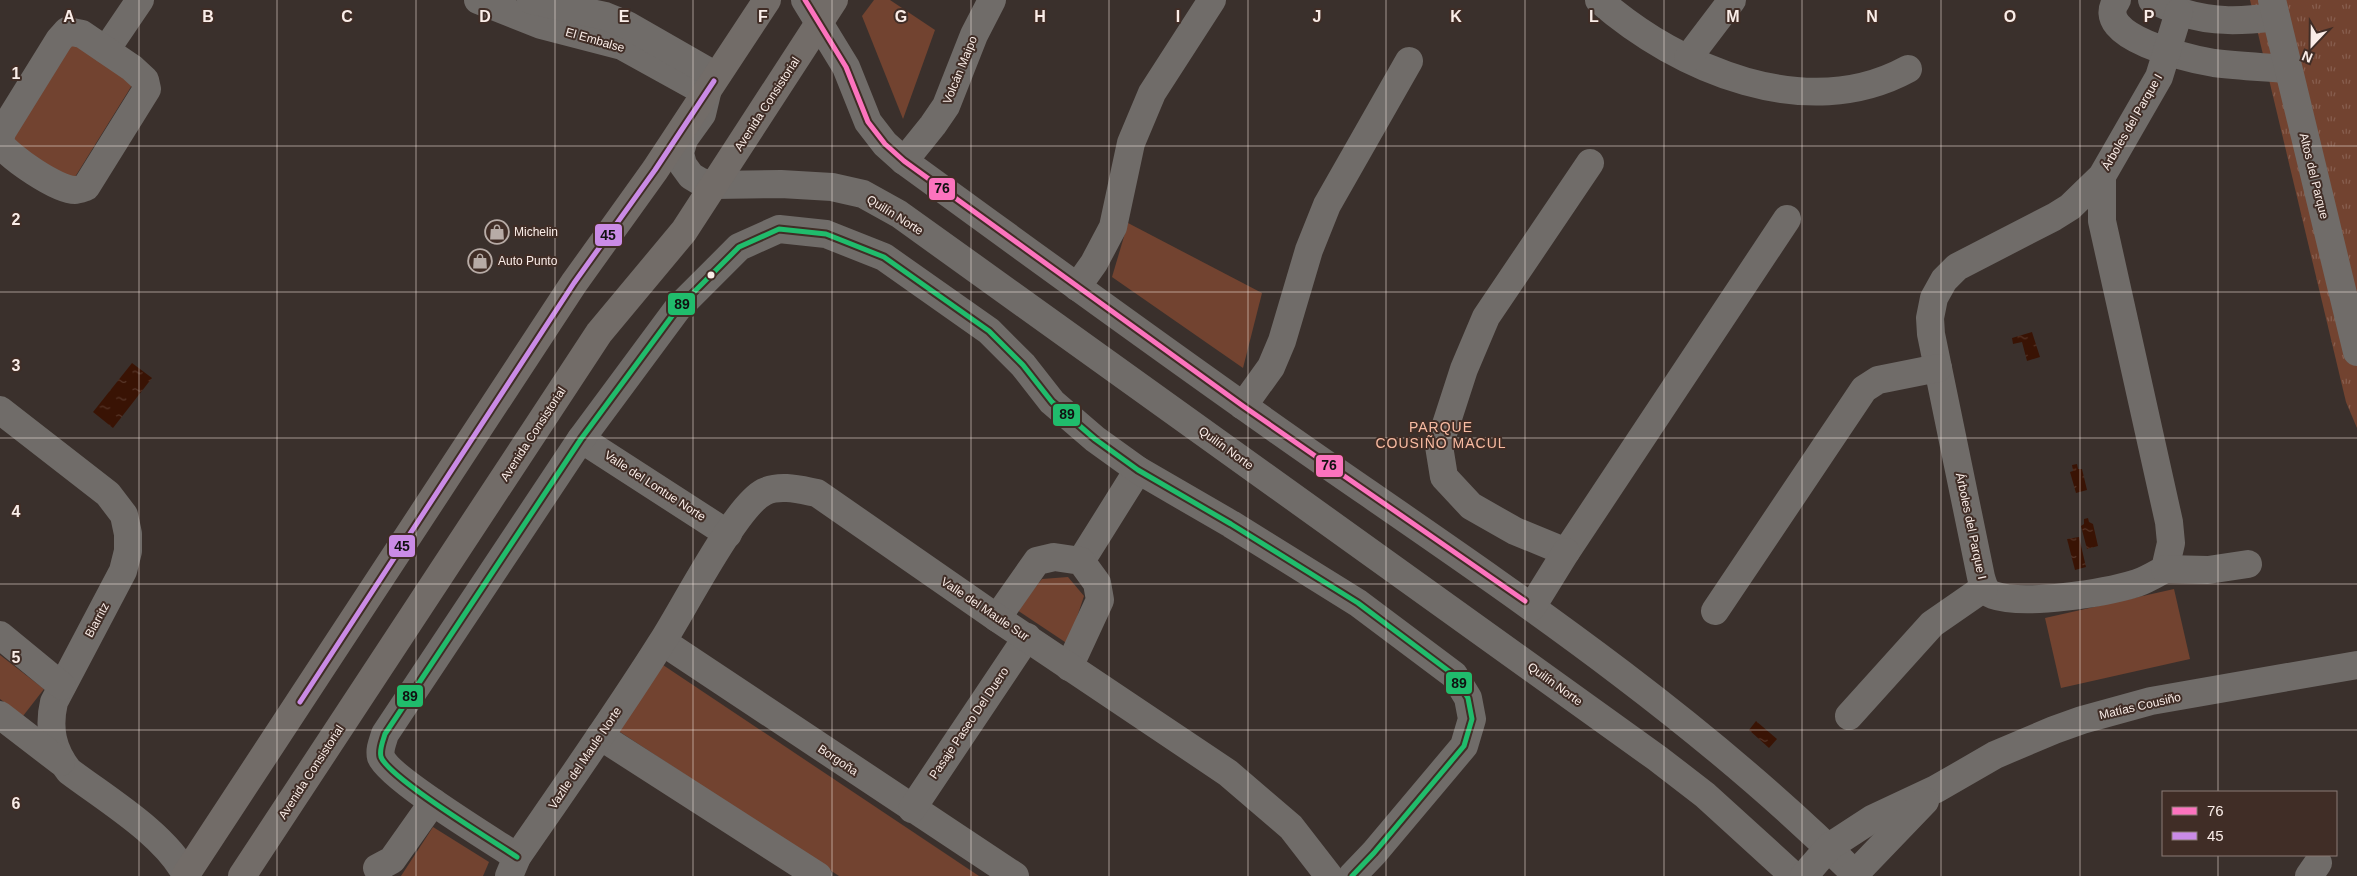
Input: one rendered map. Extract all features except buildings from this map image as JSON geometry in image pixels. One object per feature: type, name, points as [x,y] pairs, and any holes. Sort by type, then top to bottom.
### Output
[{"type":"main road","points":[[186,876],[574,283],[655,170],[766,0]]},
{"type":"main road","name":"Avenida Consistorial","points":[[242,876],[599,333],[684,231],[834,0]]},
{"type":"street","points":[[106,50],[140,0]]},
{"type":"street","name":"El Embalse","points":[[478,0],[541,25],[622,46],[712,85]]},
{"type":"street","name":"El Embalse","points":[[530,0],[605,16],[627,25],[712,85]]},
{"type":"street","points":[[805,0],[846,67],[868,122],[886,144],[904,161],[1243,406],[1532,607],[1737,764],[1829,847],[1855,875]]},
{"type":"street","name":"Volcán Maipo","points":[[904,161],[934,126],[946,106],[974,35],[992,0]]},
{"type":"street","points":[[1077,287],[1094,262],[1113,227],[1132,143],[1152,93],[1212,0]]},
{"type":"street","points":[[1598,0],[1645,35],[1688,58],[1735,79],[1758,85],[1806,91],[1855,88],[1874,84],[1908,69]]},
{"type":"street","points":[[1688,58],[1732,0]]},
{"type":"street","points":[[2115,0],[2113,12],[2117,26],[2131,37],[2169,51],[2211,62],[2287,68]]},
{"type":"street","points":[[2152,0],[2179,12],[2217,21],[2237,22],[2274,8]]},
{"type":"street","name":"Altos del Parque","points":[[2274,8],[2357,352]]},
{"type":"street","name":"Árboles del Parque I","points":[[2102,176],[2102,221],[2108,241],[2169,522],[2171,543],[2164,569],[2138,582],[2056,598],[2022,599],[1992,595],[1984,588],[1938,368],[1930,318],[1934,298],[1944,280],[1957,267],[2054,217],[2070,206],[2102,176],[2152,90],[2169,51],[2179,12]]},
{"type":"street","points":[[67,30],[82,34],[145,80],[147,89],[86,187],[75,190],[55,184],[6,152],[0,142],[2,132],[67,30]]},
{"type":"street","points":[[1243,406],[1271,367],[1282,341],[1309,250],[1327,205],[1409,61]]},
{"type":"street","name":"Quilín Norte","points":[[712,85],[702,114],[684,139],[680,153],[683,165],[691,176],[701,182],[714,185],[781,184],[832,187],[862,194],[899,214],[1657,758],[1705,795],[1794,876]]},
{"type":"street","points":[[1566,552],[1515,531],[1471,506],[1444,477],[1439,446],[1464,370],[1486,317],[1590,163]]},
{"type":"street","points":[[2054,217],[2071,214],[2083,218],[2100,229],[2108,241]]},
{"type":"street","points":[[1532,607],[1566,552],[1787,219]]},
{"type":"street","points":[[513,866],[389,768],[381,756],[381,747],[385,734],[581,439],[678,308],[739,247],[779,229],[826,234],[884,257],[989,331],[1023,364],[1052,402],[1095,439],[1138,470],[1231,524],[1358,603],[1454,675],[1468,698],[1472,719],[1464,746],[1374,853],[1352,876]]},
{"type":"street","points":[[1714,611],[1864,389],[1878,380],[1938,368]]},
{"type":"street","name":"Biarritz","points":[[0,410],[108,494],[124,515],[128,534],[128,551],[123,571],[54,702],[50,719],[52,741],[61,762],[68,771],[157,837],[179,861],[186,876]]},
{"type":"street","name":"Valle del Lontue Norte","points":[[581,439],[728,534]]},
{"type":"street","points":[[1081,561],[1138,470]]},
{"type":"street","name":"Valle del Maule Sur","points":[[663,642],[728,534],[752,502],[765,492],[786,488],[817,493],[997,618],[1228,773],[1292,827],[1330,876]]},
{"type":"street","points":[[997,618],[1037,561],[1054,557],[1081,561],[1097,583],[1100,600],[1069,667]]},
{"type":"street","points":[[2164,569],[2208,570],[2248,564]]},
{"type":"street","points":[[1849,716],[1932,624],[1984,588]]},
{"type":"street","points":[[0,635],[62,686]]},
{"type":"street","name":"Pasaje Paseo Del Duero","points":[[912,809],[1027,637]]},
{"type":"street","name":"Vazlle del Maule Norte","points":[[513,866],[663,642]]},
{"type":"street","name":"Borgoña","points":[[663,642],[1015,876]]},
{"type":"street","name":"Matías Cousiño","points":[[1804,876],[1829,847],[1872,819],[1936,789],[1995,755],[2082,720],[2151,701],[2357,665]]},
{"type":"street","points":[[0,715],[61,762]]},
{"type":"street","points":[[600,736],[818,876]]},
{"type":"street","name":"Matías Cousiño","points":[[1855,875],[1936,789]]},
{"type":"street","points":[[377,868],[392,860],[433,802]]},
{"type":"street","name":"Biarritz","points":[[157,837],[174,842],[193,842],[210,837]]},
{"type":"green space","points":[[874,0],[890,0],[935,30],[903,119],[862,16]]},
{"type":"green space","points":[[2250,0],[2357,0],[2357,428],[2346,402]]},
{"type":"green space","points":[[67,40],[134,82],[70,185],[2,144]]},
{"type":"green space","points":[[1128,223],[1262,293],[1243,368],[1112,277]]},
{"type":"green space","points":[[1068,577],[1084,596],[1068,644],[1017,610],[1042,579]]},
{"type":"green space","points":[[2174,589],[2190,659],[2061,688],[2045,618]]},
{"type":"green space","points":[[0,655],[44,689],[23,716],[0,699]]},
{"type":"green space","points":[[657,661],[979,876],[839,876],[614,728]]},
{"type":"green space","points":[[433,827],[489,862],[483,876],[401,876]]},
{"type":"water","points":[[2032,332],[2040,357],[2027,361],[2022,342],[2013,344],[2012,338]]},
{"type":"water","points":[[132,363],[152,378],[113,428],[93,412]]},
{"type":"water","points":[[2077,464],[2078,469],[2082,469],[2087,490],[2076,493],[2070,472],[2073,471],[2072,465]]},
{"type":"water","points":[[2088,518],[2089,522],[2093,524],[2098,546],[2087,549],[2081,526],[2084,524],[2084,519]]},
{"type":"water","points":[[2079,537],[2086,567],[2075,570],[2067,539]]},
{"type":"water","points":[[1756,721],[1777,739],[1769,748],[1749,730]]},
{"type":"transit line","name":"76","points":[[805,0],[846,67],[868,122],[885,144],[904,161],[1243,406],[1525,601]]},
{"type":"transit line","name":"45","points":[[300,702],[574,283],[655,170],[714,81]]},
{"type":"transit line","name":"89","points":[[517,857],[421,794],[388,767],[381,757],[385,734],[581,439],[678,308],[739,247],[779,229],[826,234],[884,257],[989,331],[1023,365],[1052,402],[1095,439],[1138,470],[1231,524],[1358,603],[1454,675],[1468,698],[1472,719],[1464,746],[1374,853],[1352,876]]},
{"type":"place","name":"Michelin","points":[[497,232]]},
{"type":"place","name":"Auto Punto","points":[[480,261]]},
{"type":"district","name":"PARQUE COUSIÑO MACUL","points":[[1441,436]]}]
